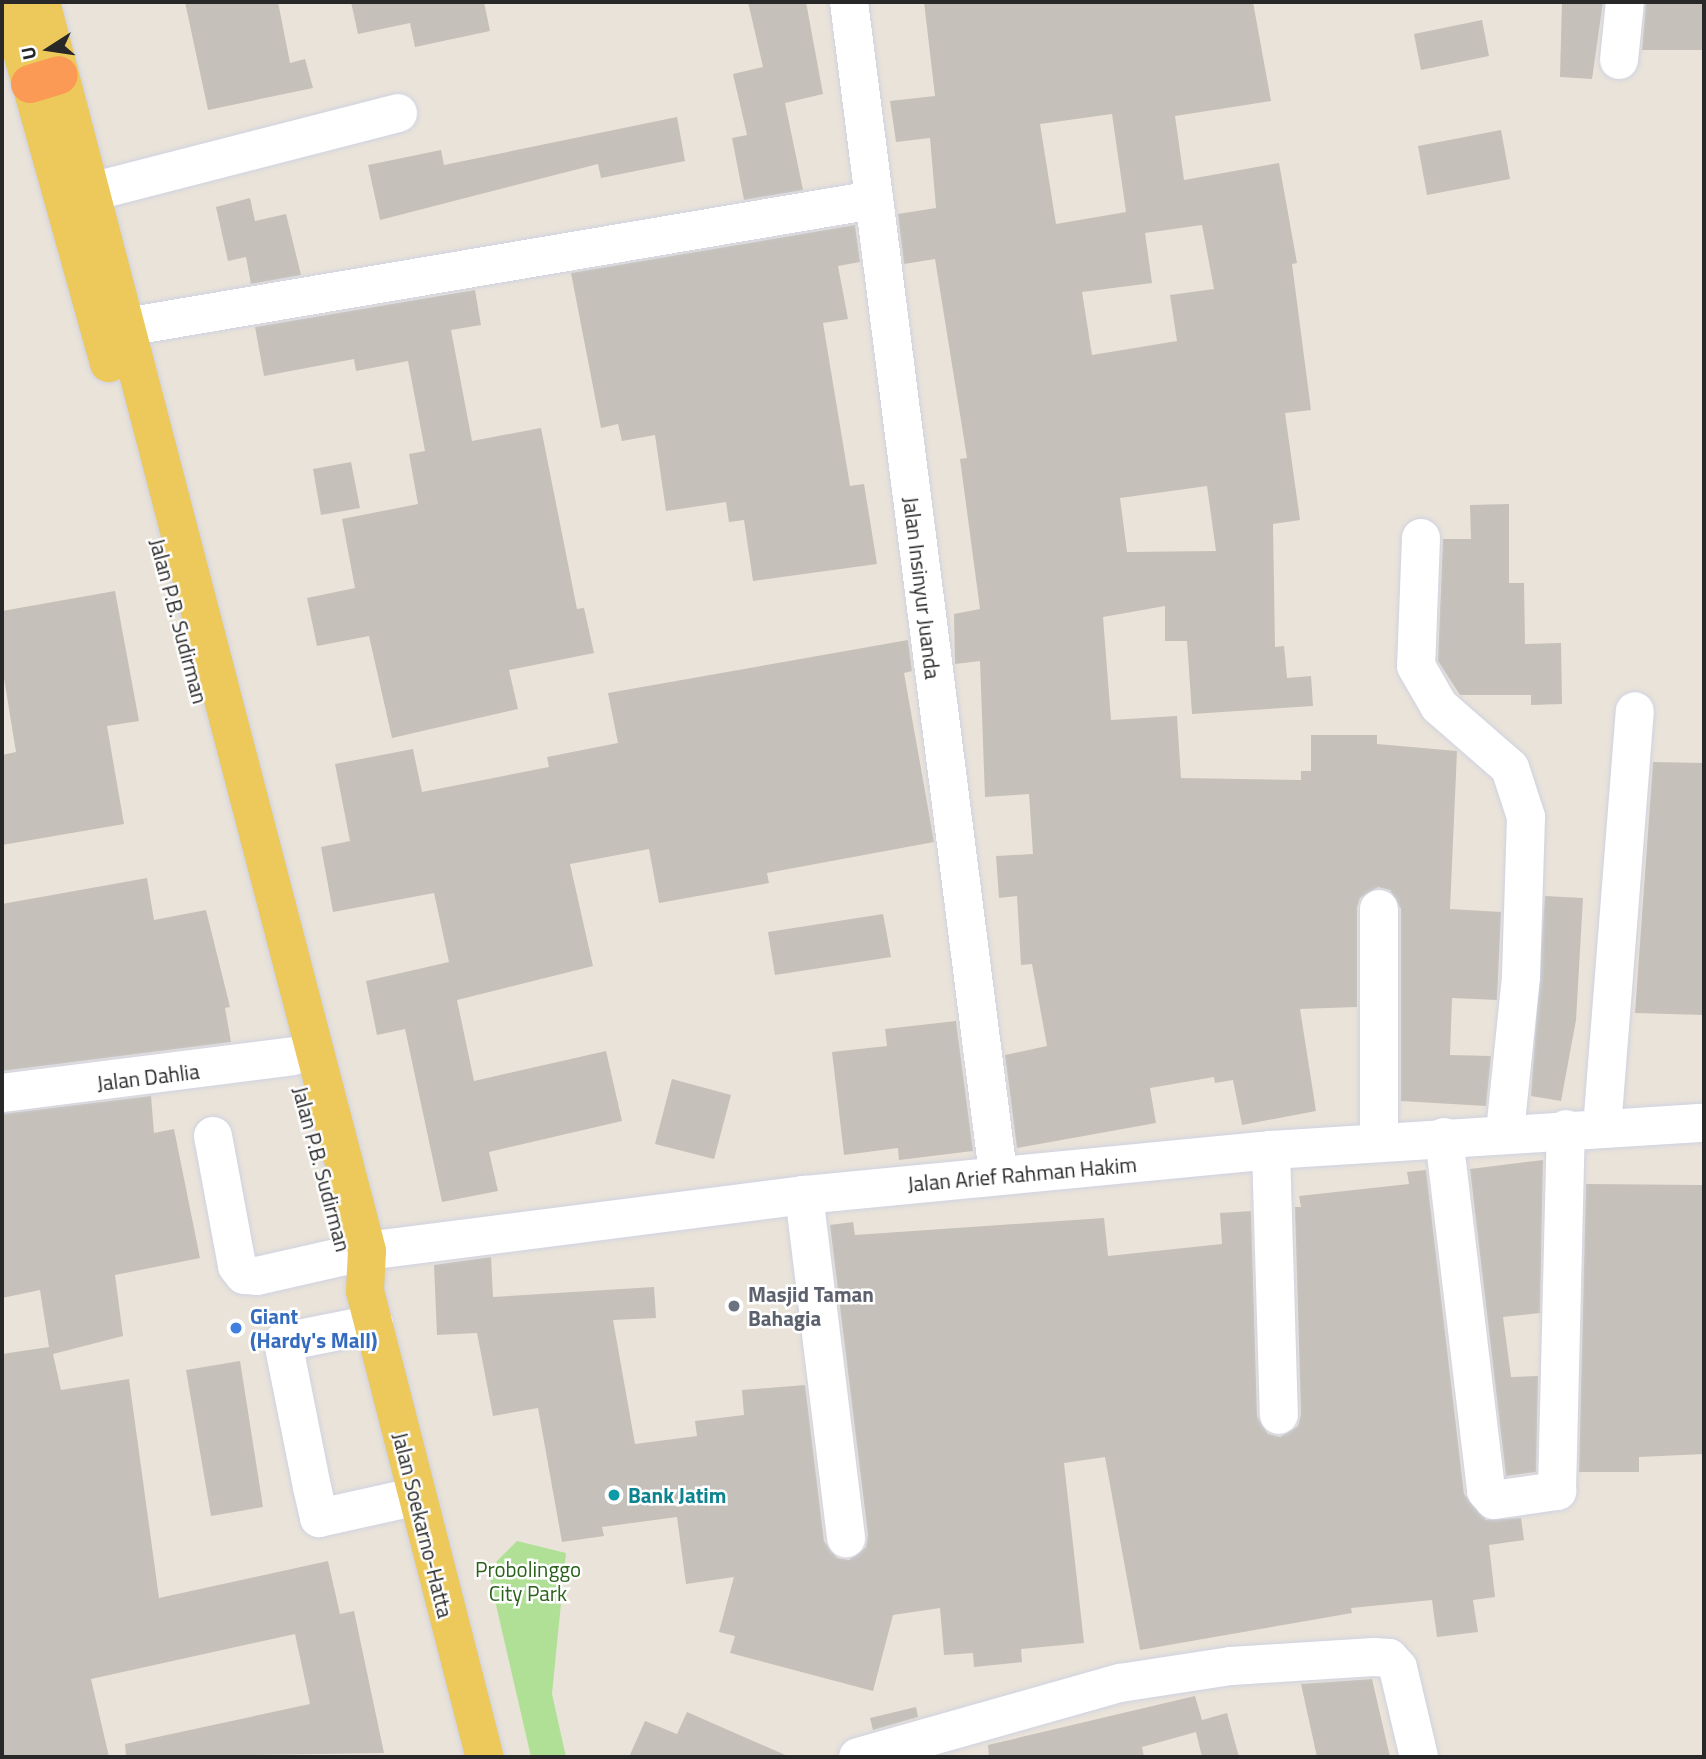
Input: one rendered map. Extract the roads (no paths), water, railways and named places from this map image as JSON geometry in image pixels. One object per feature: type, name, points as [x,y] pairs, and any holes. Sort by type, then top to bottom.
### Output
[{"type":"main road","name":"Jalan P.B. Sudirman","points":[[8,2],[92,191],[355,1254]]},
{"type":"main road","name":"Jalan P.B. Sudirman","points":[[41,2],[44,80],[135,451],[293,1056],[370,1307]]},
{"type":"main road","name":"Jalan Soekarno-Hatta","points":[[370,1307],[414,1497],[485,1757]]},
{"type":"street","name":"Jalan Insinyur Juanda","points":[[849,2],[998,1174]]},
{"type":"street","points":[[1619,60],[1625,2]]},
{"type":"street","points":[[92,191],[398,113]]},
{"type":"street","points":[[127,327],[873,200]]},
{"type":"street","points":[[1421,538],[1416,666],[1439,706],[1510,768],[1526,817],[1521,977],[1555,1130]]},
{"type":"street","points":[[1444,1138],[1486,1491],[1494,1500],[1557,1491],[1555,1130],[1635,712]]},
{"type":"street","points":[[1379,909],[1379,1143]]},
{"type":"street","name":"Jalan Dahlia","points":[[2,1093],[293,1056]]},
{"type":"street","name":"Jalan Arief Rahman Hakim","points":[[213,1136],[244,1275],[355,1254],[804,1195],[998,1174],[1271,1150],[1555,1130],[1704,1123]]},
{"type":"street","points":[[1271,1150],[1279,1415]]},
{"type":"street","points":[[804,1195],[846,1538]]},
{"type":"street","points":[[370,1307],[283,1342],[314,1498],[319,1518],[414,1497]]},
{"type":"street","points":[[859,1757],[1120,1683],[1231,1666],[1374,1657],[1389,1658],[1398,1668],[1419,1757]]},
{"type":"place","name":"Masjid Taman Bahagia","points":[[734,1306]]},
{"type":"place","name":"Giant (Hardy's Mall)","points":[[236,1328]]},
{"type":"place","name":"Bank Jatim","points":[[614,1495]]},
{"type":"park label","name":"Probolinggo City Park","points":[[528,1581]]}]
